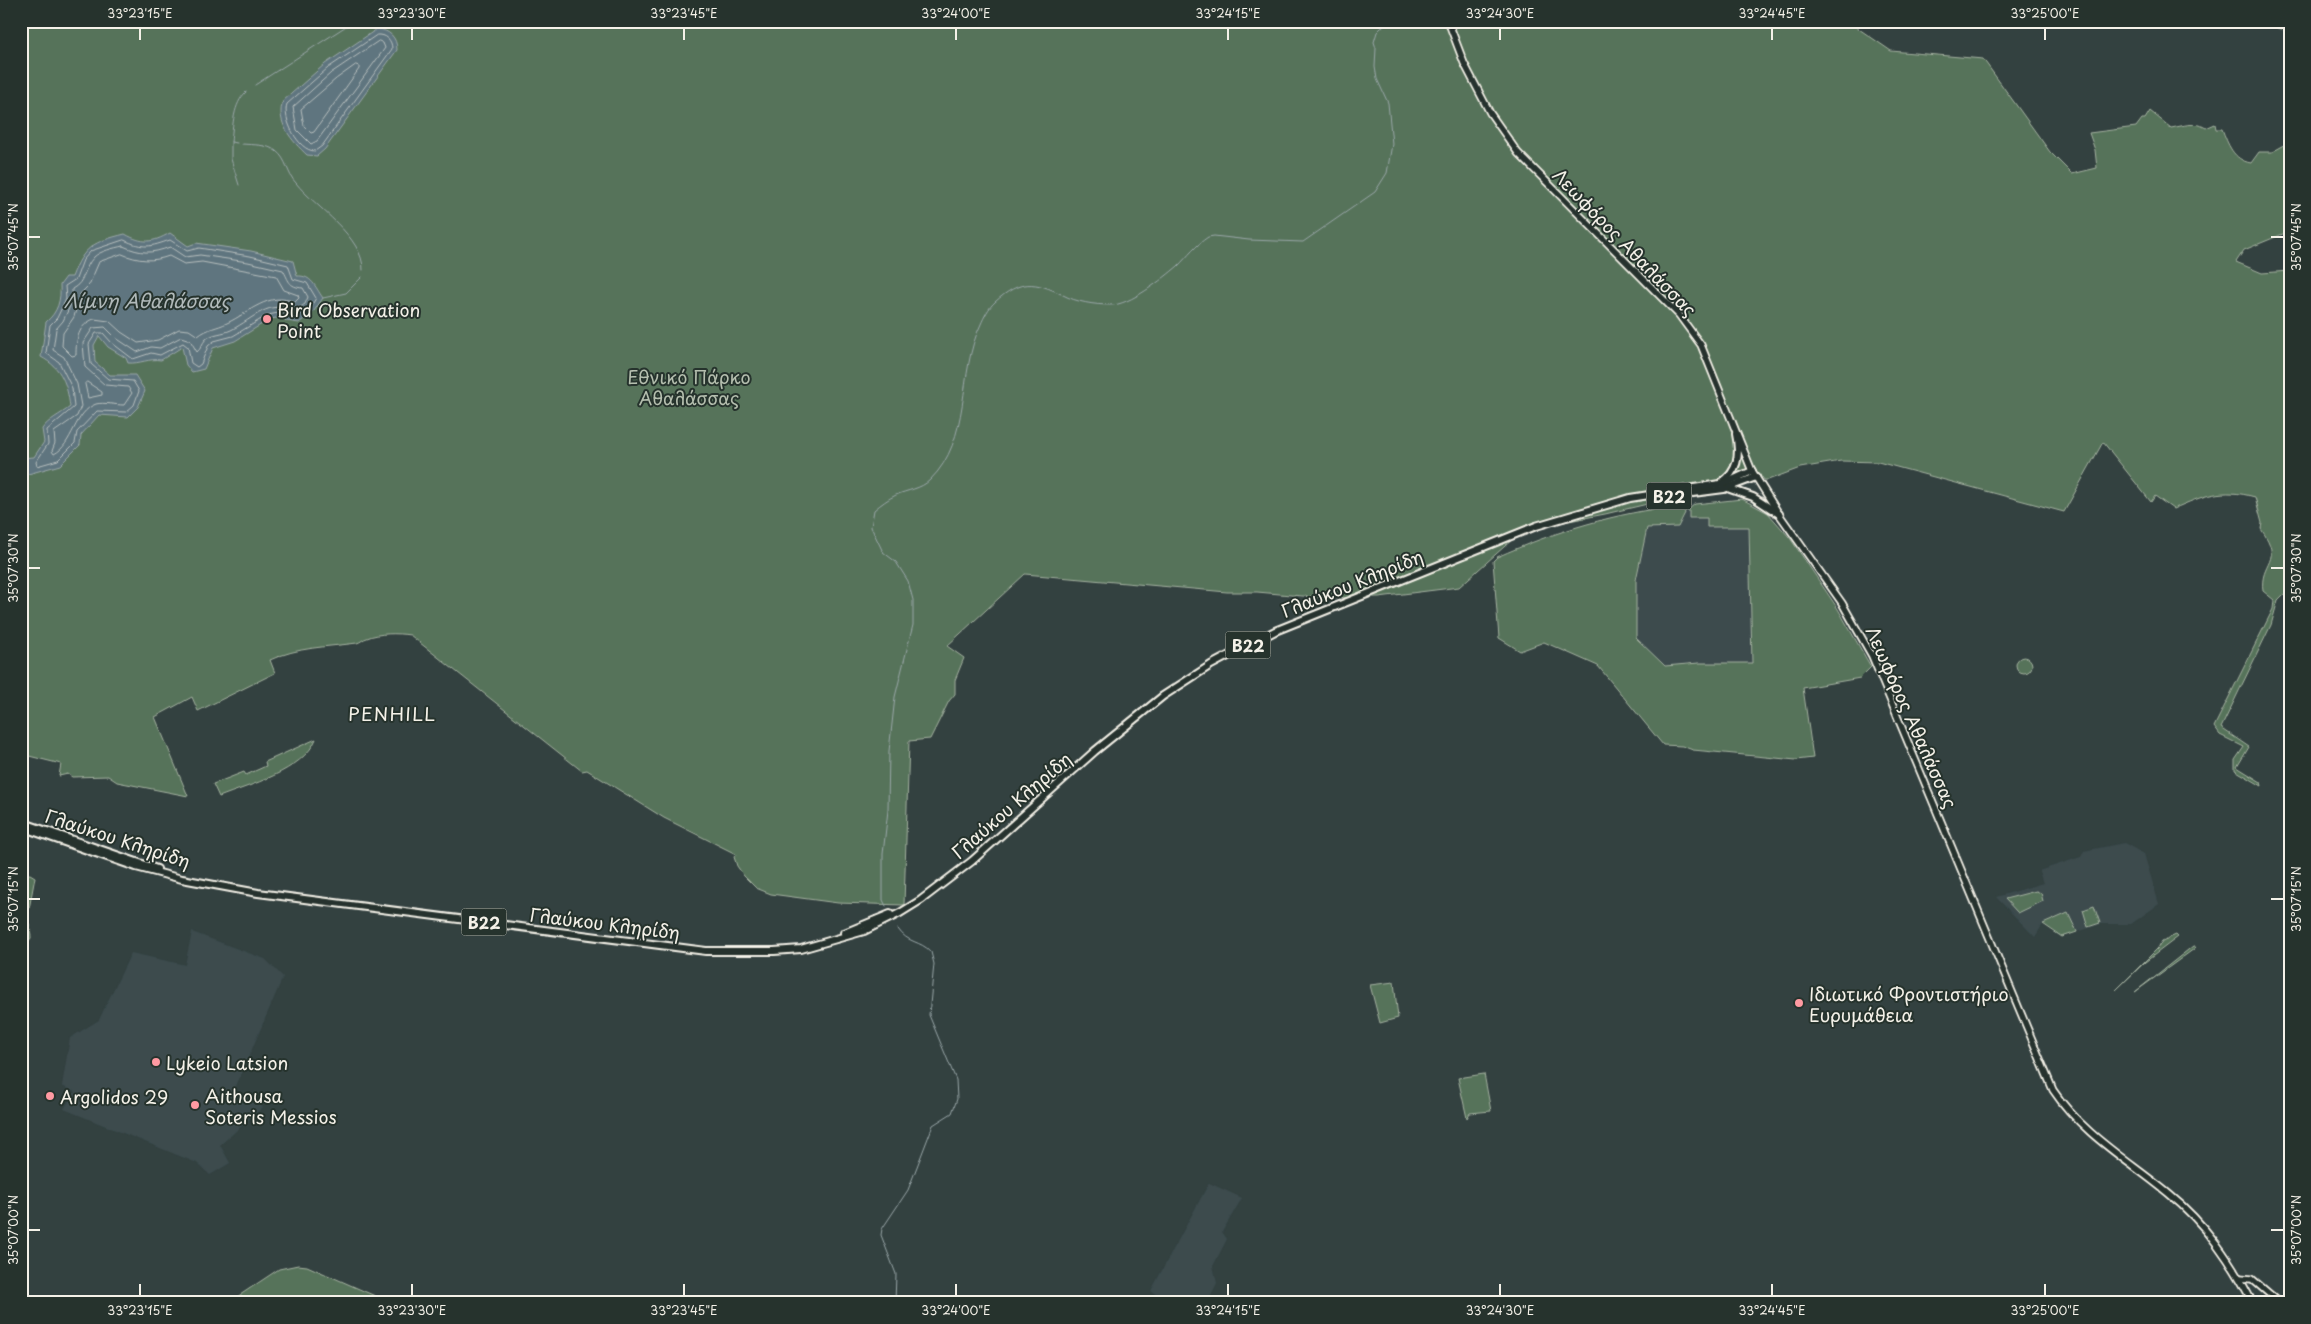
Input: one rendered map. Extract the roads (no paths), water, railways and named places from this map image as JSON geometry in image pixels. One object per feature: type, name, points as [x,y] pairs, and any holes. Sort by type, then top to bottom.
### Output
[{"type":"main road","name":"Λεωφόρος Αθαλάσσας","points":[[1448,21],[1464,63],[1490,113],[1518,152],[1679,315],[1701,345],[1715,375],[1736,434],[1754,474],[1779,514],[1821,572],[1872,656],[2053,1090],[2073,1118],[2090,1134],[2158,1185],[2193,1215],[2222,1250],[2240,1278],[2252,1303]]},
{"type":"main road","points":[[1716,485],[1728,478],[1735,467],[1738,453],[1736,434]]},
{"type":"main road","name":"Γλαύκου Κληρίδη","points":[[21,827],[136,867],[258,893],[706,951],[763,951],[821,940],[864,926],[903,907],[939,886],[972,861],[1129,722],[1164,696],[1218,661],[1297,621],[1536,526],[1630,498],[1716,485],[1754,474]]},
{"type":"main road","name":"Γλαύκου Κληρίδη","points":[[1614,503],[1724,488],[1754,474]]},
{"type":"main road","points":[[1724,488],[1742,491],[1779,514]]},
{"type":"main road","name":"Γλαύκου Κληρίδη","points":[[21,822],[112,854],[206,883]]},
{"type":"main road","points":[[2240,1278],[2252,1279],[2280,1303]]},
{"type":"water","points":[[377,29],[392,35],[396,41],[397,50],[325,149],[317,156],[307,155],[286,131],[281,116],[283,101],[325,64]]},
{"type":"water","name":"Λίμνη Αθαλάσσας","points":[[170,233],[188,246],[196,243],[251,251],[293,261],[297,276],[306,277],[310,280],[323,298],[314,311],[299,323],[286,321],[283,317],[270,319],[235,341],[213,348],[204,369],[192,372],[186,365],[182,347],[161,360],[128,363],[126,358],[108,347],[99,336],[94,345],[95,362],[110,375],[135,375],[145,391],[138,407],[128,417],[99,415],[81,435],[80,445],[60,465],[21,476],[21,458],[34,457],[44,442],[42,429],[51,420],[70,407],[62,377],[54,366],[41,357],[46,322],[58,305],[60,285],[66,277],[72,277],[81,258],[97,243],[125,234],[142,241],[148,241],[158,239]]},
{"type":"waterway","points":[[255,85],[354,21]]},
{"type":"waterway","points":[[886,906],[883,900],[883,854],[888,810],[889,751],[895,697],[913,625],[913,600],[908,581],[896,562],[883,552],[871,527],[874,510],[896,495],[926,483],[943,464],[958,426],[969,363],[981,324],[993,304],[1012,289],[1020,286],[1036,285],[1080,301],[1110,305],[1118,304],[1127,301],[1155,284],[1178,266],[1208,237],[1303,242],[1375,192],[1387,173],[1392,144],[1388,103],[1377,79],[1375,67],[1376,48],[1374,42],[1377,32],[1388,21]]},
{"type":"waterway","points":[[237,143],[231,142],[234,115],[238,102],[246,92]]},
{"type":"waterway","points":[[231,142],[231,159],[239,185]]},
{"type":"waterway","points":[[242,144],[268,147],[280,154],[296,183],[337,223],[356,246],[363,270]]},
{"type":"waterway","points":[[323,298],[346,293],[362,277]]},
{"type":"waterway","points":[[895,1303],[896,1274],[881,1235],[882,1229],[908,1190],[933,1125],[952,1113],[957,1099],[956,1080],[929,1015],[934,964],[931,952],[923,945],[910,940],[898,929]]},
{"type":"place","name":"Bird Observation Point","points":[[267,319]]},
{"type":"place","name":"Ιδιωτικό Φροντιστήριο Ευρυμάθεια","points":[[1799,1003]]},
{"type":"place","name":"Lykeio Latsion","points":[[156,1062]]},
{"type":"place","name":"Argolidos 29","points":[[50,1096]]},
{"type":"place","name":"Aithousa Soteris Messios","points":[[195,1105]]},
{"type":"district","name":"PENHILL","points":[[392,713]]},
{"type":"park label","name":"Εθνικό Πάρκο Αθαλάσσας","points":[[689,386]]}]
